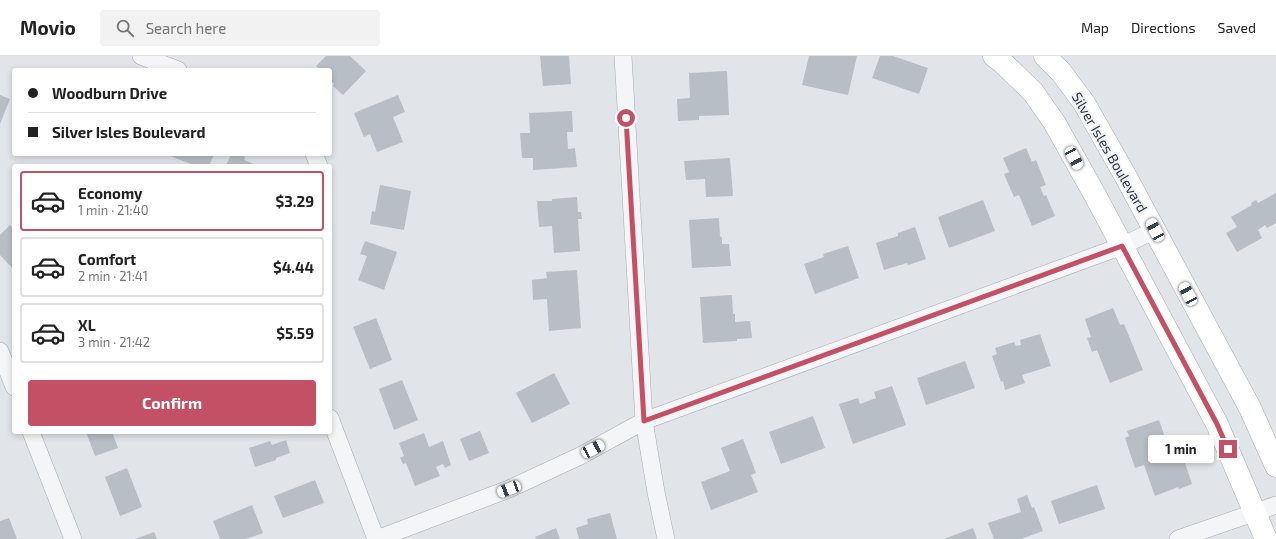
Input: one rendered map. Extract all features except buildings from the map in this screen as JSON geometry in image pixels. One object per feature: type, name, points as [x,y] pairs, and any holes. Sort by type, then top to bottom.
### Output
[{"type":"street","points":[[141,56],[173,68]]},
{"type":"street","points":[[622,56],[644,421],[656,492],[666,539]]},
{"type":"street","points":[[994,56],[1033,92],[1054,122],[1217,424],[1266,539]]},
{"type":"street","name":"Silver Isles Boulevard","points":[[1045,56],[1061,72],[1084,103],[1126,177],[1250,408],[1276,466]]},
{"type":"street","points":[[332,423],[376,539],[509,489],[580,456],[644,421],[1122,246],[1155,230]]},
{"type":"street","points":[[0,351],[12,382]]},
{"type":"street","points":[[32,434],[73,539]]},
{"type":"street","points":[[1178,539],[1276,505]]},
{"type":"route","points":[[626,118],[644,421],[1122,246],[1217,424],[1228,449]]}]
